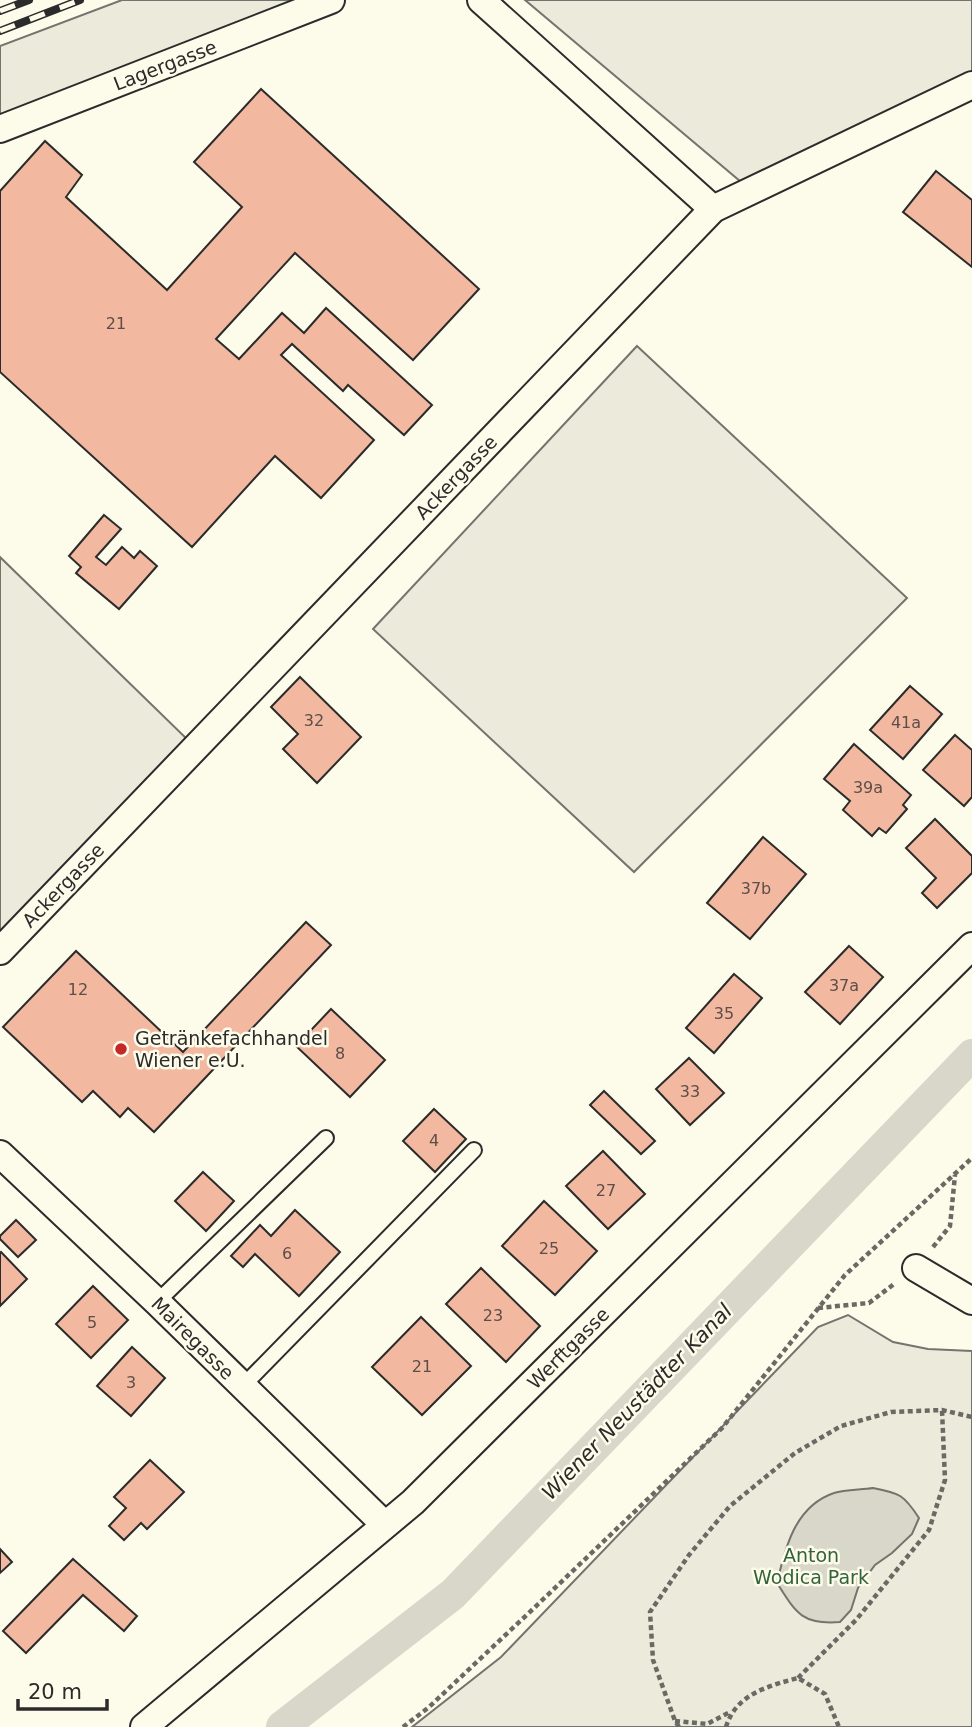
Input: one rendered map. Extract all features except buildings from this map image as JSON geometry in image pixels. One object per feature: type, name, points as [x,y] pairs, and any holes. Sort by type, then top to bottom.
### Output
[{"type":"street","name":"Lagergasse","points":[[0,129],[331,0]]},
{"type":"street","points":[[481,0],[713,209]]},
{"type":"street","name":"Ackergasse","points":[[0,951],[713,209],[972,85]]},
{"type":"street","name":"Werftgasse","points":[[144,1727],[413,1502],[972,946]]},
{"type":"street","name":"Mairegasse","points":[[0,1154],[157,1302],[384,1524]]},
{"type":"street","points":[[916,1268],[972,1301]]},
{"type":"lane","points":[[157,1302],[326,1138]]},
{"type":"lane","points":[[242,1387],[474,1150]]},
{"type":"path","points":[[403,1727],[428,1708],[722,1428],[845,1275],[972,1158]]},
{"type":"path","points":[[675,1721],[707,1724],[730,1712],[762,1688],[799,1678],[856,1620],[929,1530],[945,1480],[942,1410]]},
{"type":"path","points":[[679,1727],[653,1660],[650,1612],[689,1555],[730,1506],[795,1453],[841,1426],[891,1412],[942,1410],[972,1417]]},
{"type":"path","points":[[799,1678],[825,1693],[839,1727]]},
{"type":"path","points":[[726,1727],[730,1712]]},
{"type":"green space","points":[[122,0],[339,0],[0,132],[0,46]]},
{"type":"green space","points":[[525,0],[972,0],[972,81],[753,192]]},
{"type":"green space","points":[[637,346],[907,598],[634,872],[373,629]]},
{"type":"green space","points":[[0,557],[190,742],[0,950]]},
{"type":"green space","name":"Anton Wodica Park","points":[[848,1315],[893,1342],[928,1349],[972,1351],[972,1727],[412,1727],[501,1657],[818,1327]]},
{"type":"shaded area","points":[[873,1488],[900,1496],[909,1504],[919,1518],[912,1534],[875,1565],[858,1588],[851,1610],[840,1622],[808,1619],[795,1609],[777,1583],[794,1530],[801,1518],[821,1499],[838,1492]]},
{"type":"waterway","name":"Wiener Neustädter Kanal","points":[[282,1727],[453,1594],[972,1055]]},
{"type":"railway","points":[[0,11],[29,0]]},
{"type":"railway","points":[[0,31],[80,0]]},
{"type":"place","name":"Getränkefachhandel Wiener e.U.","points":[[121,1049]]}]
